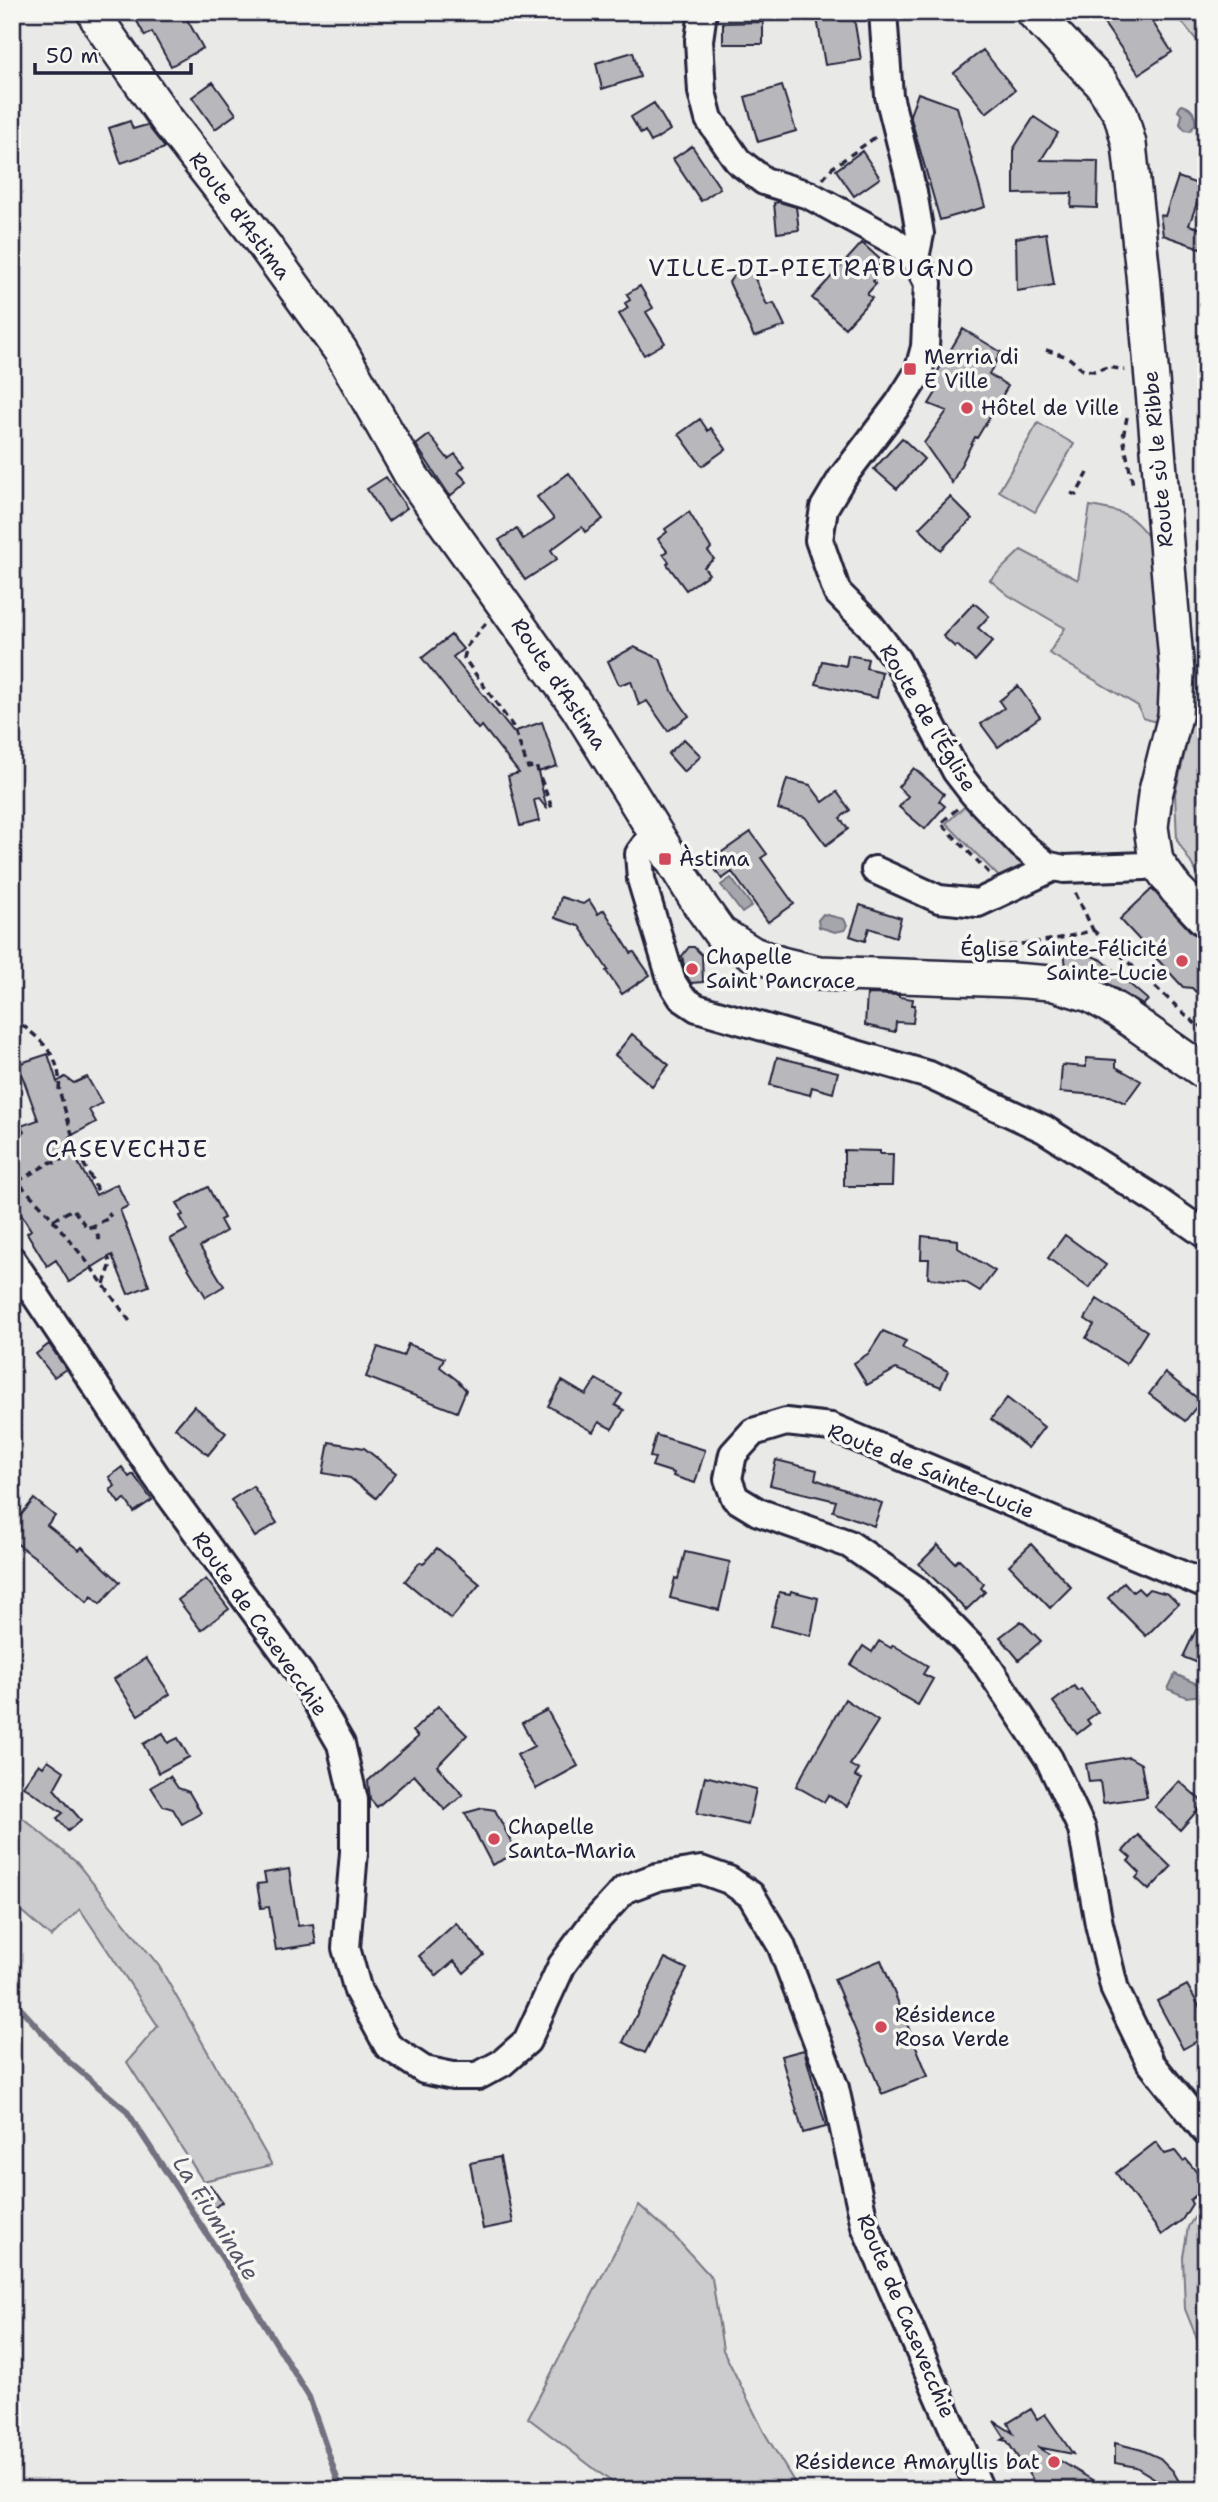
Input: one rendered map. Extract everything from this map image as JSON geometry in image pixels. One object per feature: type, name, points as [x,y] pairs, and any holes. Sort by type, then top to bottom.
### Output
[{"type":"main road","name":"Route d'Astima","points":[[94,12],[167,120],[264,245],[340,350],[411,475],[578,708],[719,933],[753,954],[781,964],[819,972],[1051,983],[1090,995],[1118,1011],[1206,1073]]},
{"type":"main road","name":"Route sù le Ribbe","points":[[1033,12],[1101,83],[1122,115],[1129,144],[1143,274],[1177,672],[1175,716],[1155,795],[1152,827],[1156,861],[1176,889],[1206,920]]},
{"type":"street","points":[[703,12],[699,40],[702,92],[709,119],[738,161],[764,181],[808,195],[892,240],[915,258],[920,234],[889,96],[883,12]]},
{"type":"street","name":"Route de l'Église","points":[[915,258],[928,283],[925,347],[918,373],[899,403],[842,478],[824,508],[819,540],[837,592],[870,625],[897,660],[956,771],[1022,845],[1045,865],[1059,868]]},
{"type":"street","points":[[655,832],[639,854],[640,879],[672,982],[682,998],[697,1008],[929,1075],[1044,1129],[1206,1235]]},
{"type":"street","points":[[875,870],[939,899],[978,903],[1059,868],[1145,866],[1156,861]]},
{"type":"street","name":"Route de Casevecchie","points":[[12,1260],[156,1476],[301,1675],[341,1744],[354,1800],[354,1852],[346,1948],[358,1992],[388,2046],[424,2070],[453,2076],[478,2076],[502,2063],[527,2041],[562,1965],[590,1927],[625,1889],[657,1877],[701,1870],[729,1880],[751,1895],[781,1945],[835,2088],[864,2226],[980,2490]]},
{"type":"street","name":"Route de Sainte-Lucie","points":[[1206,1585],[831,1427],[786,1422],[752,1432],[733,1454],[728,1479],[735,1498],[758,1512],[849,1544],[915,1589],[982,1658],[1049,1759],[1082,1829],[1099,1924],[1115,1990],[1150,2062],[1206,2132]]},
{"type":"path","points":[[808,195],[832,168],[896,122]]},
{"type":"path","points":[[1046,350],[1069,357],[1083,370],[1124,368],[1130,377]]},
{"type":"path","points":[[1129,406],[1123,437],[1136,492]]},
{"type":"path","points":[[1071,493],[1076,495],[1088,473]]},
{"type":"path","points":[[467,646],[464,658],[514,728],[528,768],[536,766],[552,807]]},
{"type":"path","points":[[941,823],[1005,890]]},
{"type":"path","points":[[1059,868],[1093,930],[1199,1027],[1206,1021]]},
{"type":"path","points":[[952,950],[1012,947],[1071,937],[1093,930]]},
{"type":"path","points":[[12,1018],[35,1034],[49,1049],[55,1061],[60,1081],[59,1090],[77,1151],[100,1195]]},
{"type":"path","points":[[12,1032],[21,1048],[12,1059]]},
{"type":"path","points":[[17,1183],[51,1162],[55,1163],[77,1151]]},
{"type":"path","points":[[12,1176],[53,1220],[131,1323]]},
{"type":"path","points":[[12,1200],[19,1197],[17,1183]]},
{"type":"path","points":[[53,1220],[73,1209],[87,1228],[111,1217],[108,1213]]},
{"type":"path","points":[[93,1226],[100,1240]]},
{"type":"path","points":[[104,1286],[111,1264],[108,1256]]},
{"type":"shaded area","points":[[1174,12],[1206,12],[1206,52]]},
{"type":"shaded area","points":[[1181,105],[1188,107],[1194,115],[1195,125],[1190,131],[1180,124],[1182,115],[1178,111]]},
{"type":"shaded area","points":[[1038,423],[1074,444],[1035,512],[999,491]]},
{"type":"shaded area","points":[[1090,506],[1124,514],[1150,539],[1167,694],[1156,722],[1143,718],[1138,706],[1049,653],[1065,628],[1008,595],[990,580],[1021,550],[1078,580]]},
{"type":"shaded area","points":[[1204,659],[1206,888],[1177,840],[1175,794],[1186,747],[1191,707],[1188,676]]},
{"type":"shaded area","points":[[972,800],[1030,858],[1005,883],[946,823]]},
{"type":"shaded area","points":[[731,878],[752,906],[742,913],[721,885]]},
{"type":"shaded area","points":[[823,914],[844,919],[847,925],[845,930],[835,932],[819,927],[818,920]]},
{"type":"shaded area","points":[[1175,1674],[1206,1688],[1203,1695],[1186,1697],[1168,1689]]},
{"type":"shaded area","points":[[12,1809],[76,1862],[159,1966],[272,2165],[203,2181],[127,2062],[158,2026],[80,1909],[51,1937],[12,1903]]},
{"type":"shaded area","points":[[1206,2199],[1206,2361],[1185,2309],[1183,2257],[1188,2227]]},
{"type":"shaded area","points":[[639,2205],[675,2237],[712,2278],[723,2350],[764,2432],[799,2490],[622,2490],[528,2418]]},
{"type":"building","points":[[132,12],[183,12],[203,48],[171,66],[152,32],[145,36]]},
{"type":"building","points":[[816,12],[853,12],[861,60],[825,65]]},
{"type":"building","points":[[1117,12],[1146,12],[1172,52],[1139,74],[1103,22]]},
{"type":"building","points":[[763,22],[763,44],[723,44],[723,23]]},
{"type":"building","points":[[983,50],[1015,90],[986,113],[954,73]]},
{"type":"building","points":[[633,52],[640,77],[602,89],[596,63]]},
{"type":"building","points":[[213,82],[236,114],[215,129],[192,97]]},
{"type":"building","points":[[782,86],[796,131],[758,142],[745,97]]},
{"type":"building","points":[[918,93],[957,107],[985,207],[940,220],[910,115]]},
{"type":"building","points":[[654,103],[670,130],[651,142],[645,131],[641,134],[631,117]]},
{"type":"building","points":[[1034,117],[1058,133],[1041,160],[1098,161],[1097,208],[1071,207],[1072,193],[1014,194],[1014,148]]},
{"type":"building","points":[[130,121],[133,129],[147,125],[165,148],[121,163],[109,128]]},
{"type":"building","points":[[692,146],[720,188],[701,201],[673,159]]},
{"type":"building","points":[[862,151],[880,178],[854,196],[836,170]]},
{"type":"building","points":[[1178,177],[1203,186],[1189,225],[1206,230],[1206,250],[1163,235],[1160,215],[1165,216]]},
{"type":"building","points":[[774,203],[796,207],[799,230],[777,233]]},
{"type":"building","points":[[1046,233],[1054,285],[1017,291],[1016,238]]},
{"type":"building","points":[[862,243],[883,262],[878,267],[882,271],[867,294],[872,298],[845,328],[812,298]]},
{"type":"building","points":[[746,259],[767,305],[774,303],[785,326],[754,337],[729,282]]},
{"type":"building","points":[[640,286],[653,308],[646,312],[665,343],[644,355],[619,314],[628,308],[625,303],[630,300],[627,294]]},
{"type":"building","name":"Hôtel de Ville","points":[[963,329],[1001,352],[989,374],[1008,386],[977,438],[975,437],[952,483],[924,443],[947,411],[929,404],[940,386],[932,381]]},
{"type":"building","points":[[700,419],[708,431],[711,428],[726,449],[702,466],[679,434]]},
{"type":"building","points":[[429,435],[448,459],[455,454],[465,466],[458,472],[467,482],[450,496],[416,445]]},
{"type":"building","points":[[902,438],[924,459],[897,489],[874,469]]},
{"type":"building","points":[[569,473],[603,519],[585,532],[582,527],[551,550],[557,559],[525,580],[499,540],[517,529],[523,539],[554,519],[537,497]]},
{"type":"building","points":[[386,477],[407,508],[388,521],[367,489]]},
{"type":"building","points":[[950,497],[972,519],[941,550],[919,528]]},
{"type":"building","points":[[689,512],[711,548],[708,551],[714,559],[704,567],[709,574],[686,590],[667,564],[669,562],[663,554],[667,551],[658,539],[667,532],[665,529]]},
{"type":"building","points":[[974,603],[989,616],[978,628],[993,641],[975,661],[943,636]]},
{"type":"building","points":[[451,635],[463,649],[453,657],[513,732],[542,722],[557,766],[538,772],[547,809],[539,799],[534,800],[539,821],[520,826],[508,776],[519,773],[482,726],[478,729],[422,658]]},
{"type":"building","points":[[634,647],[660,659],[673,693],[689,716],[668,731],[647,701],[639,705],[631,681],[619,685],[608,661]]},
{"type":"building","points":[[848,655],[868,659],[866,668],[882,672],[877,698],[816,684],[822,661],[846,666]]},
{"type":"building","points":[[1018,686],[1040,717],[998,747],[981,724],[1004,708],[999,701]]},
{"type":"building","points":[[684,739],[701,756],[684,772],[668,754]]},
{"type":"building","points":[[914,768],[944,794],[939,801],[945,806],[925,829],[899,807],[908,796],[898,787]]},
{"type":"building","points":[[787,779],[810,785],[823,802],[837,792],[850,810],[840,818],[848,829],[826,845],[805,817],[778,809]]},
{"type":"building","points":[[751,832],[767,854],[761,858],[794,904],[768,922],[732,872],[722,879],[709,861]]},
{"type":"building","name":"Église Sainte-Félicité Sainte-Lucie","points":[[1152,889],[1192,933],[1206,939],[1206,983],[1196,992],[1192,988],[1183,987],[1120,919]]},
{"type":"building","points":[[561,897],[583,904],[589,900],[598,914],[604,910],[631,953],[634,952],[650,975],[622,994],[579,926],[555,918]]},
{"type":"building","points":[[860,905],[901,918],[896,937],[869,928],[865,941],[850,936]]},
{"type":"building","name":"Chapelle Saint Pancrace","points":[[689,947],[694,947],[702,955],[703,982],[691,983],[686,975],[682,956]]},
{"type":"building","points":[[1064,950],[1080,951],[1102,960],[1148,1000],[1143,1005],[1099,978],[1066,967]]},
{"type":"building","points":[[867,994],[899,995],[913,999],[913,1023],[896,1022],[895,1032],[865,1025]]},
{"type":"building","points":[[632,1034],[669,1065],[652,1086],[615,1055]]},
{"type":"building","points":[[48,1054],[57,1082],[65,1077],[74,1083],[87,1077],[102,1103],[89,1110],[96,1122],[69,1137],[75,1157],[96,1195],[117,1184],[128,1206],[120,1210],[149,1286],[128,1294],[112,1255],[69,1282],[56,1260],[47,1266],[27,1233],[31,1230],[12,1200],[12,1136],[24,1132],[21,1126],[38,1120],[18,1064]]},
{"type":"building","points":[[777,1057],[838,1072],[833,1093],[812,1087],[810,1095],[770,1085]]},
{"type":"building","points":[[1086,1058],[1116,1060],[1116,1067],[1141,1081],[1125,1103],[1110,1096],[1060,1092],[1062,1065],[1086,1067]]},
{"type":"building","points":[[844,1150],[893,1154],[892,1186],[844,1186]]},
{"type":"building","points":[[208,1187],[224,1218],[220,1220],[226,1231],[200,1247],[224,1286],[206,1297],[170,1239],[187,1230],[177,1203]]},
{"type":"building","points":[[1065,1235],[1106,1265],[1089,1288],[1048,1258]]},
{"type":"building","points":[[922,1236],[958,1240],[958,1248],[995,1271],[980,1291],[965,1282],[928,1278],[929,1259],[921,1259]]},
{"type":"building","points":[[1097,1299],[1147,1331],[1126,1364],[1086,1338],[1094,1325],[1085,1319]]},
{"type":"building","points":[[883,1331],[906,1341],[902,1348],[948,1371],[941,1387],[896,1369],[867,1385],[854,1363],[869,1353]]},
{"type":"building","points":[[49,1344],[66,1369],[54,1377],[36,1354]]},
{"type":"building","points":[[408,1344],[444,1358],[440,1367],[466,1390],[457,1412],[366,1377],[378,1347],[403,1356]]},
{"type":"building","points":[[1165,1373],[1201,1401],[1185,1421],[1149,1394]]},
{"type":"building","points":[[596,1379],[622,1394],[615,1405],[624,1410],[612,1429],[599,1422],[593,1432],[548,1406],[562,1381],[586,1395]]},
{"type":"building","points":[[1007,1398],[1044,1427],[1028,1448],[991,1419]]},
{"type":"building","points":[[194,1406],[226,1433],[208,1455],[175,1428]]},
{"type":"building","points":[[656,1435],[705,1450],[695,1483],[652,1466],[655,1458],[650,1457]]},
{"type":"building","points":[[329,1442],[364,1448],[396,1473],[376,1498],[350,1478],[323,1473]]},
{"type":"building","points":[[776,1460],[817,1470],[815,1479],[882,1503],[874,1526],[833,1511],[836,1501],[770,1485]]},
{"type":"building","points":[[122,1467],[129,1477],[133,1474],[152,1500],[134,1512],[125,1499],[119,1503],[110,1490],[115,1486],[109,1477]]},
{"type":"building","points":[[253,1486],[277,1523],[255,1537],[231,1500]]},
{"type":"building","points":[[34,1499],[55,1516],[47,1525],[79,1550],[82,1547],[120,1582],[100,1604],[92,1596],[87,1602],[52,1570],[12,1540],[12,1526]]},
{"type":"building","points":[[1031,1544],[1071,1587],[1050,1608],[1009,1565]]},
{"type":"building","points":[[938,1545],[955,1563],[959,1559],[984,1584],[981,1588],[985,1592],[966,1610],[919,1564]]},
{"type":"building","points":[[437,1548],[480,1584],[451,1619],[405,1581],[420,1562],[423,1564]]},
{"type":"building","points":[[685,1552],[730,1562],[719,1610],[670,1598]]},
{"type":"building","points":[[206,1579],[229,1609],[201,1630],[178,1600]]},
{"type":"building","points":[[1124,1582],[1133,1592],[1138,1588],[1144,1594],[1149,1589],[1168,1594],[1178,1604],[1146,1636],[1108,1598]]},
{"type":"building","points":[[791,1591],[818,1598],[811,1636],[771,1626],[779,1592],[790,1594]]},
{"type":"building","points":[[1206,1609],[1206,1666],[1183,1657]]},
{"type":"building","points":[[1021,1621],[1041,1641],[1019,1660],[1000,1637]]},
{"type":"building","points":[[879,1641],[891,1648],[893,1645],[928,1666],[923,1674],[933,1679],[918,1705],[851,1665],[863,1646],[872,1652]]},
{"type":"building","points":[[146,1658],[170,1694],[138,1715],[114,1679]]},
{"type":"building","points":[[1074,1686],[1078,1691],[1081,1689],[1098,1712],[1087,1720],[1090,1724],[1077,1734],[1053,1702]]},
{"type":"building","points":[[845,1699],[878,1721],[850,1765],[859,1770],[855,1776],[862,1779],[847,1806],[828,1795],[824,1802],[796,1786]]},
{"type":"building","points":[[438,1706],[467,1735],[437,1766],[463,1795],[445,1810],[414,1775],[377,1807],[370,1799],[368,1781],[418,1737],[413,1731]]},
{"type":"building","points":[[547,1710],[578,1766],[536,1789],[517,1755],[534,1746],[522,1723]]},
{"type":"building","points":[[163,1733],[168,1743],[178,1738],[189,1757],[159,1773],[143,1744]]},
{"type":"building","points":[[1129,1757],[1141,1764],[1147,1797],[1103,1803],[1100,1781],[1089,1782],[1086,1764]]},
{"type":"building","points":[[48,1760],[64,1771],[54,1789],[81,1820],[68,1831],[57,1818],[63,1813],[23,1786],[39,1764],[43,1767]]},
{"type":"building","points":[[170,1776],[178,1788],[189,1792],[201,1813],[182,1824],[173,1809],[163,1806],[151,1787]]},
{"type":"building","points":[[705,1776],[756,1789],[748,1825],[697,1813]]},
{"type":"building","points":[[1179,1781],[1204,1803],[1180,1830],[1155,1807]]},
{"type":"building","name":"Chapelle Santa-Maria","points":[[483,1808],[495,1810],[517,1853],[492,1865],[465,1813]]},
{"type":"building","points":[[1138,1835],[1171,1867],[1149,1890],[1136,1878],[1140,1873],[1128,1861],[1131,1858],[1123,1851]]},
{"type":"building","points":[[289,1869],[298,1926],[313,1924],[316,1944],[276,1950],[269,1907],[261,1908],[257,1884],[266,1883],[264,1873]]},
{"type":"building","points":[[456,1923],[484,1955],[464,1973],[454,1961],[437,1976],[419,1956]]},
{"type":"building","points":[[665,1958],[687,1969],[645,2053],[623,2042]]},
{"type":"building","name":"Résidence Rosa Verde","points":[[881,1960],[928,2076],[882,2094],[834,1979]]},
{"type":"building","points":[[1187,1985],[1206,2018],[1206,2036],[1183,2049],[1157,2001]]},
{"type":"building","points":[[804,2050],[826,2127],[803,2133],[781,2056]]},
{"type":"building","points":[[1156,2142],[1165,2154],[1175,2151],[1183,2161],[1186,2159],[1202,2179],[1199,2182],[1204,2189],[1190,2200],[1192,2204],[1182,2220],[1162,2235],[1116,2173]]},
{"type":"building","points":[[500,2157],[513,2223],[483,2229],[470,2163]]},
{"type":"building","points":[[210,2185],[222,2202],[206,2214],[193,2196]]},
{"type":"building","name":"Résidence Amaryllis bat","points":[[1031,2409],[1037,2419],[1045,2414],[1073,2454],[1037,2447],[1109,2490],[1045,2490],[1034,2482],[1007,2441],[1002,2440],[1005,2438],[994,2421],[1013,2433],[1008,2423]]},
{"type":"building","points":[[1115,2443],[1160,2458],[1173,2471],[1184,2490],[1162,2490],[1154,2478],[1136,2467],[1115,2463]]},
{"type":"waterway","name":"La Fiuminale","points":[[12,1999],[69,2062],[126,2110],[251,2302],[309,2397],[341,2490]]},
{"type":"place","name":"Merria di E Ville","points":[[910,369]]},
{"type":"place","name":"Hôtel de Ville","points":[[967,408]]},
{"type":"place","name":"Àstima","points":[[665,859]]},
{"type":"place","name":"Église Sainte-Félicité Sainte-Lucie","points":[[1182,961]]},
{"type":"place","name":"Chapelle Saint Pancrace","points":[[692,969]]},
{"type":"place","name":"Chapelle Santa-Maria","points":[[494,1839]]},
{"type":"place","name":"Résidence Rosa Verde","points":[[881,2027]]},
{"type":"place","name":"Résidence Amaryllis bat","points":[[1054,2462]]},
{"type":"district","name":"VILLE-DI-PIETRABUGNO","points":[[812,268]]},
{"type":"district","name":"CASEVECHJE","points":[[127,1149]]}]
